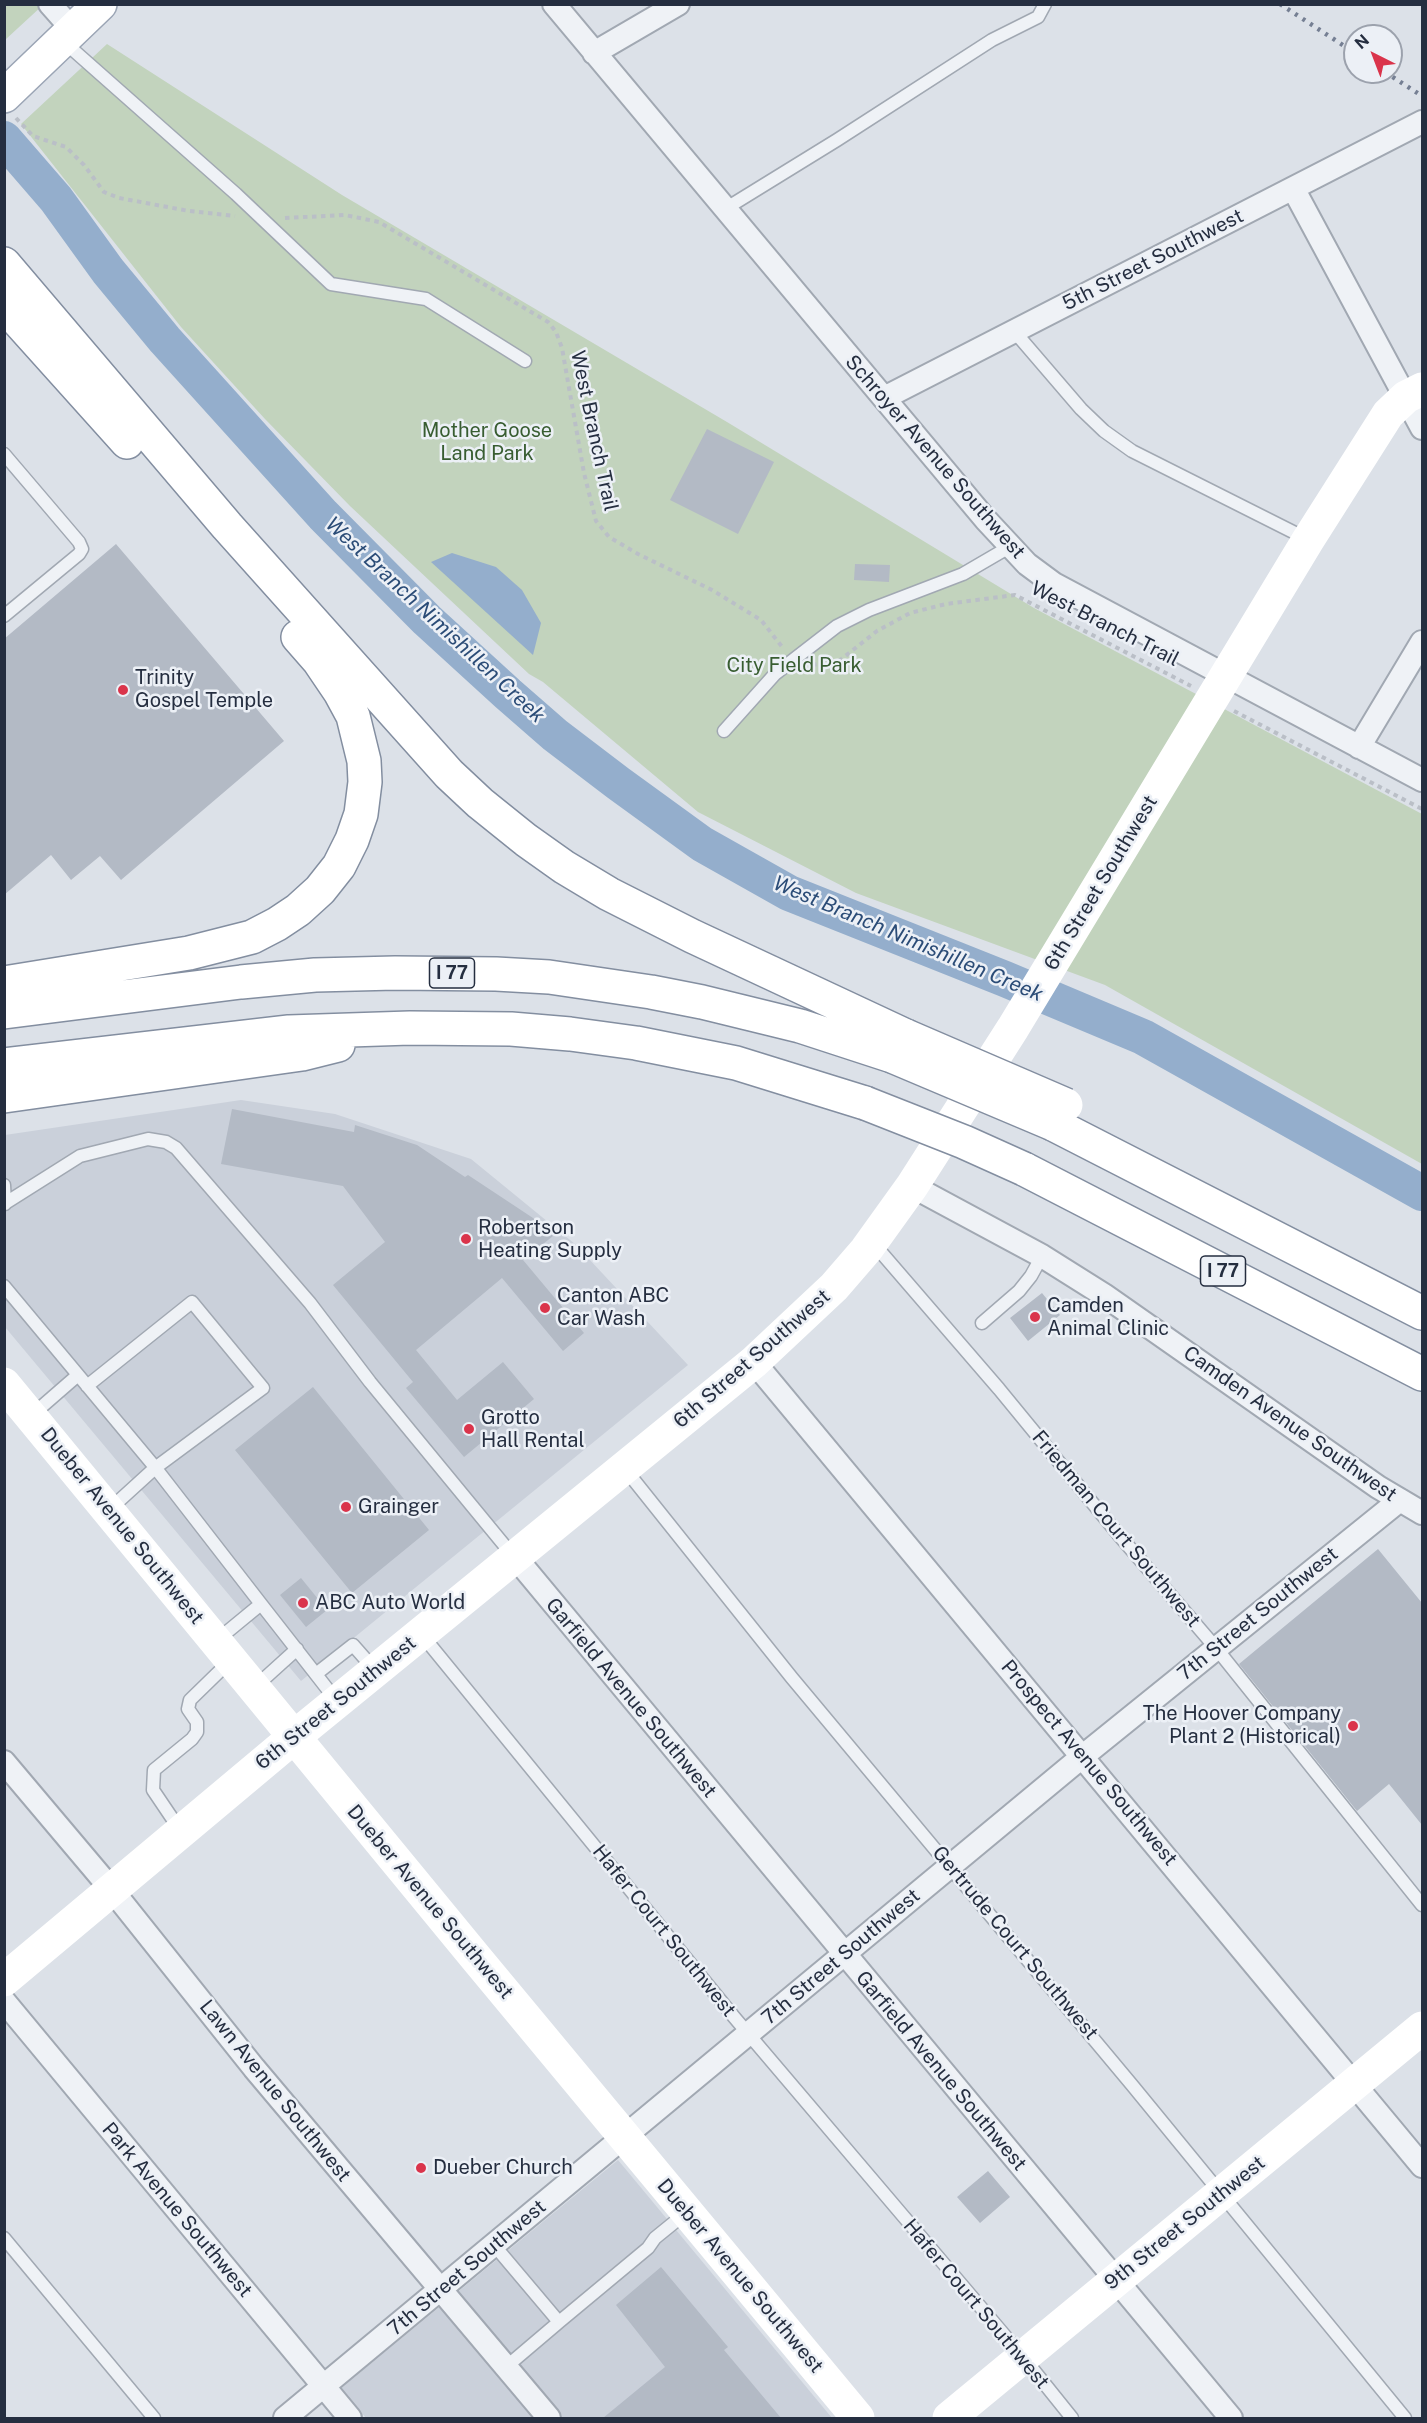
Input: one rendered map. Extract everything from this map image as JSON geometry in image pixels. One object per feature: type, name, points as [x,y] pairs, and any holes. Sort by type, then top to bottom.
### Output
[{"type":"main road","points":[[8,99],[67,35],[100,4]]},
{"type":"main road","points":[[4,264],[227,526],[442,765],[480,803],[564,867],[609,894],[899,1046]]},
{"type":"main road","points":[[4,305],[319,661],[353,716],[364,761],[365,782],[361,814],[352,840],[339,866],[312,897],[277,924],[252,937],[189,953],[4,983]]},
{"type":"main road","name":"6th Street Southwest","points":[[4,1980],[294,1737],[754,1362],[834,1287],[872,1242],[912,1186],[1013,1028],[1308,540],[1388,414],[1414,393]]},
{"type":"main road","name":"I 77","points":[[4,1012],[241,981],[395,972],[496,974],[560,979],[702,1002],[800,1026],[899,1046],[1060,1114],[1422,1313]]},
{"type":"main road","points":[[4,1096],[302,1054],[410,1028]]},
{"type":"main road","name":"I 77","points":[[4,1065],[289,1032],[410,1028],[511,1029],[570,1034],[636,1043],[736,1063],[865,1103],[964,1142],[1024,1169],[1422,1374]]},
{"type":"main road","name":"Dueber Avenue Southwest","points":[[4,1384],[858,2418]]},
{"type":"main road","name":"9th Street Southwest","points":[[949,2418],[1422,2028]]},
{"type":"street","points":[[50,4],[67,35]]},
{"type":"street","name":"Schroyer Avenue Southwest","points":[[554,4],[986,520],[1027,564],[1054,584],[1422,780]]},
{"type":"street","points":[[594,53],[678,4]]},
{"type":"street","name":"5th Street Southwest","points":[[884,398],[1422,123]]},
{"type":"street","points":[[1294,190],[1414,393],[1422,428]]},
{"type":"street","points":[[1359,747],[1422,642]]},
{"type":"street","name":"Camden Avenue Southwest","points":[[912,1186],[1041,1256],[1104,1295],[1422,1513]]},
{"type":"street","name":"Prospect Avenue Southwest","points":[[754,1362],[1422,2166]]},
{"type":"street","name":"7th Street Southwest","points":[[285,2418],[1083,1756],[1400,1500]]},
{"type":"street","name":"Garfield Avenue Southwest","points":[[515,1557],[1231,2418]]},
{"type":"street","name":"Lawn Avenue Southwest","points":[[4,1762],[112,1890],[254,2068],[549,2418]]},
{"type":"street","name":"Park Avenue Southwest","points":[[4,2001],[350,2418]]},
{"type":"lane","points":[[725,209],[992,40],[1038,17],[1045,4]]},
{"type":"lane","points":[[67,35],[332,284],[426,299],[525,362]]},
{"type":"lane","points":[[1014,331],[1081,409],[1104,431],[1132,451],[1308,540]]},
{"type":"lane","points":[[4,454],[79,542],[82,549],[79,554],[4,616]]},
{"type":"lane","points":[[724,731],[775,674],[837,626],[861,614],[963,574],[1011,546]]},
{"type":"lane","points":[[4,1185],[5,1204],[80,1156],[148,1139],[166,1142],[181,1152],[310,1302],[370,1383],[515,1557]]},
{"type":"lane","name":"Friedman Court Southwest","points":[[872,1242],[999,1389],[1215,1648],[1422,1905]]},
{"type":"lane","points":[[982,1323],[1019,1291],[1031,1276],[1041,1256]]},
{"type":"lane","points":[[4,1286],[155,1468],[338,1702]]},
{"type":"lane","points":[[87,1386],[192,1302],[263,1388],[155,1468],[109,1510]]},
{"type":"lane","points":[[31,1416],[78,1375]]},
{"type":"lane","name":"Gertrude Court Southwest","points":[[624,1468],[792,1678],[951,1867],[1405,2418]]},
{"type":"lane","points":[[181,1831],[153,1790],[154,1770],[192,1739],[197,1732],[197,1722],[188,1709],[190,1700],[224,1650],[261,1604]]},
{"type":"lane","name":"Hafer Court Southwest","points":[[421,1635],[727,2008],[1072,2418]]},
{"type":"lane","points":[[316,1674],[353,1645],[376,1671]]},
{"type":"lane","points":[[254,1688],[297,1649]]},
{"type":"lane","points":[[506,2367],[648,2248],[655,2238],[687,2212]]},
{"type":"lane","points":[[4,2238],[154,2418]]},
{"type":"lane","points":[[494,2245],[559,2322]]},
{"type":"path","name":"West Branch Trail","points":[[8,99],[33,136],[66,147],[84,165],[104,192],[119,198],[189,211],[263,219],[345,215],[379,222],[548,322],[556,332],[562,348],[584,473],[596,521],[609,537],[638,554],[712,590],[761,620],[772,636],[794,659],[813,666],[839,661],[878,631],[910,613],[946,604],[1015,595],[1185,683]]},
{"type":"path","points":[[1232,709],[1422,809]]},
{"type":"shaded area","points":[[241,1100],[335,1114],[471,1159],[575,1244],[688,1365],[301,1681],[5,1327],[5,1135]]},
{"type":"shaded area","points":[[618,2160],[832,2418],[366,2418],[341,2388]]},
{"type":"green space","points":[[5,5],[43,5],[5,40]]},
{"type":"green space","name":"City Field Park","points":[[107,44],[342,195],[727,422],[1034,608],[1422,814],[1422,1164],[1105,985],[856,893],[698,812],[543,682],[529,674],[350,506],[265,419],[181,327],[21,124]]},
{"type":"water","points":[[452,553],[496,567],[522,590],[541,623],[533,655],[431,562]]},
{"type":"building","points":[[707,429],[774,462],[738,534],[670,500]]},
{"type":"building","name":"Trinity Gospel Temple","points":[[116,544],[284,741],[121,880],[100,856],[71,880],[51,855],[4,895],[4,639]]},
{"type":"building","points":[[855,564],[890,565],[889,582],[854,580]]},
{"type":"building","name":"Robertson Heating Supply","points":[[232,1109],[354,1132],[355,1125],[417,1145],[533,1218],[553,1236],[523,1260],[584,1333],[563,1351],[502,1278],[416,1350],[457,1400],[503,1362],[534,1399],[464,1457],[406,1388],[413,1382],[333,1285],[385,1242],[343,1186],[221,1164]]},
{"type":"building","name":"Camden Animal Clinic","points":[[1042,1293],[1060,1315],[1028,1341],[1010,1318]]},
{"type":"building","name":"Grainger","points":[[313,1387],[429,1530],[352,1593],[235,1450]]},
{"type":"building","name":"The Hoover Company Plant 2 (Historical)","points":[[1378,1549],[1422,1603],[1422,1825],[1389,1784],[1357,1811],[1239,1664]]},
{"type":"building","name":"ABC Auto World","points":[[301,1578],[327,1610],[306,1627],[280,1595]]},
{"type":"building","points":[[988,2171],[1010,2197],[980,2223],[957,2197]]},
{"type":"building","points":[[661,2267],[728,2347],[724,2350],[781,2418],[603,2418],[665,2367],[616,2305]]},
{"type":"waterway","name":"West Branch Nimishillen Creek","points":[[4,139],[56,199],[108,271],[165,340],[323,515],[427,620],[508,694],[555,735],[618,783],[702,844],[789,893],[1143,1037],[1422,1193]]},
{"type":"railway","points":[[1280,4],[1343,45]]},
{"type":"railway","points":[[1403,84],[1422,96]]},
{"type":"place","name":"Trinity Gospel Temple","points":[[123,690]]},
{"type":"place","name":"Robertson Heating Supply","points":[[466,1239]]},
{"type":"place","name":"Canton ABC Car Wash","points":[[545,1308]]},
{"type":"place","name":"Camden Animal Clinic","points":[[1035,1317]]},
{"type":"place","name":"Grotto Hall Rental","points":[[469,1429]]},
{"type":"place","name":"Grainger","points":[[346,1507]]},
{"type":"place","name":"ABC Auto World","points":[[303,1603]]},
{"type":"place","name":"The Hoover Company Plant 2 (Historical)","points":[[1353,1726]]},
{"type":"place","name":"Dueber Church","points":[[421,2168]]},
{"type":"park label","name":"Mother Goose Land Park","points":[[487,442]]}]
